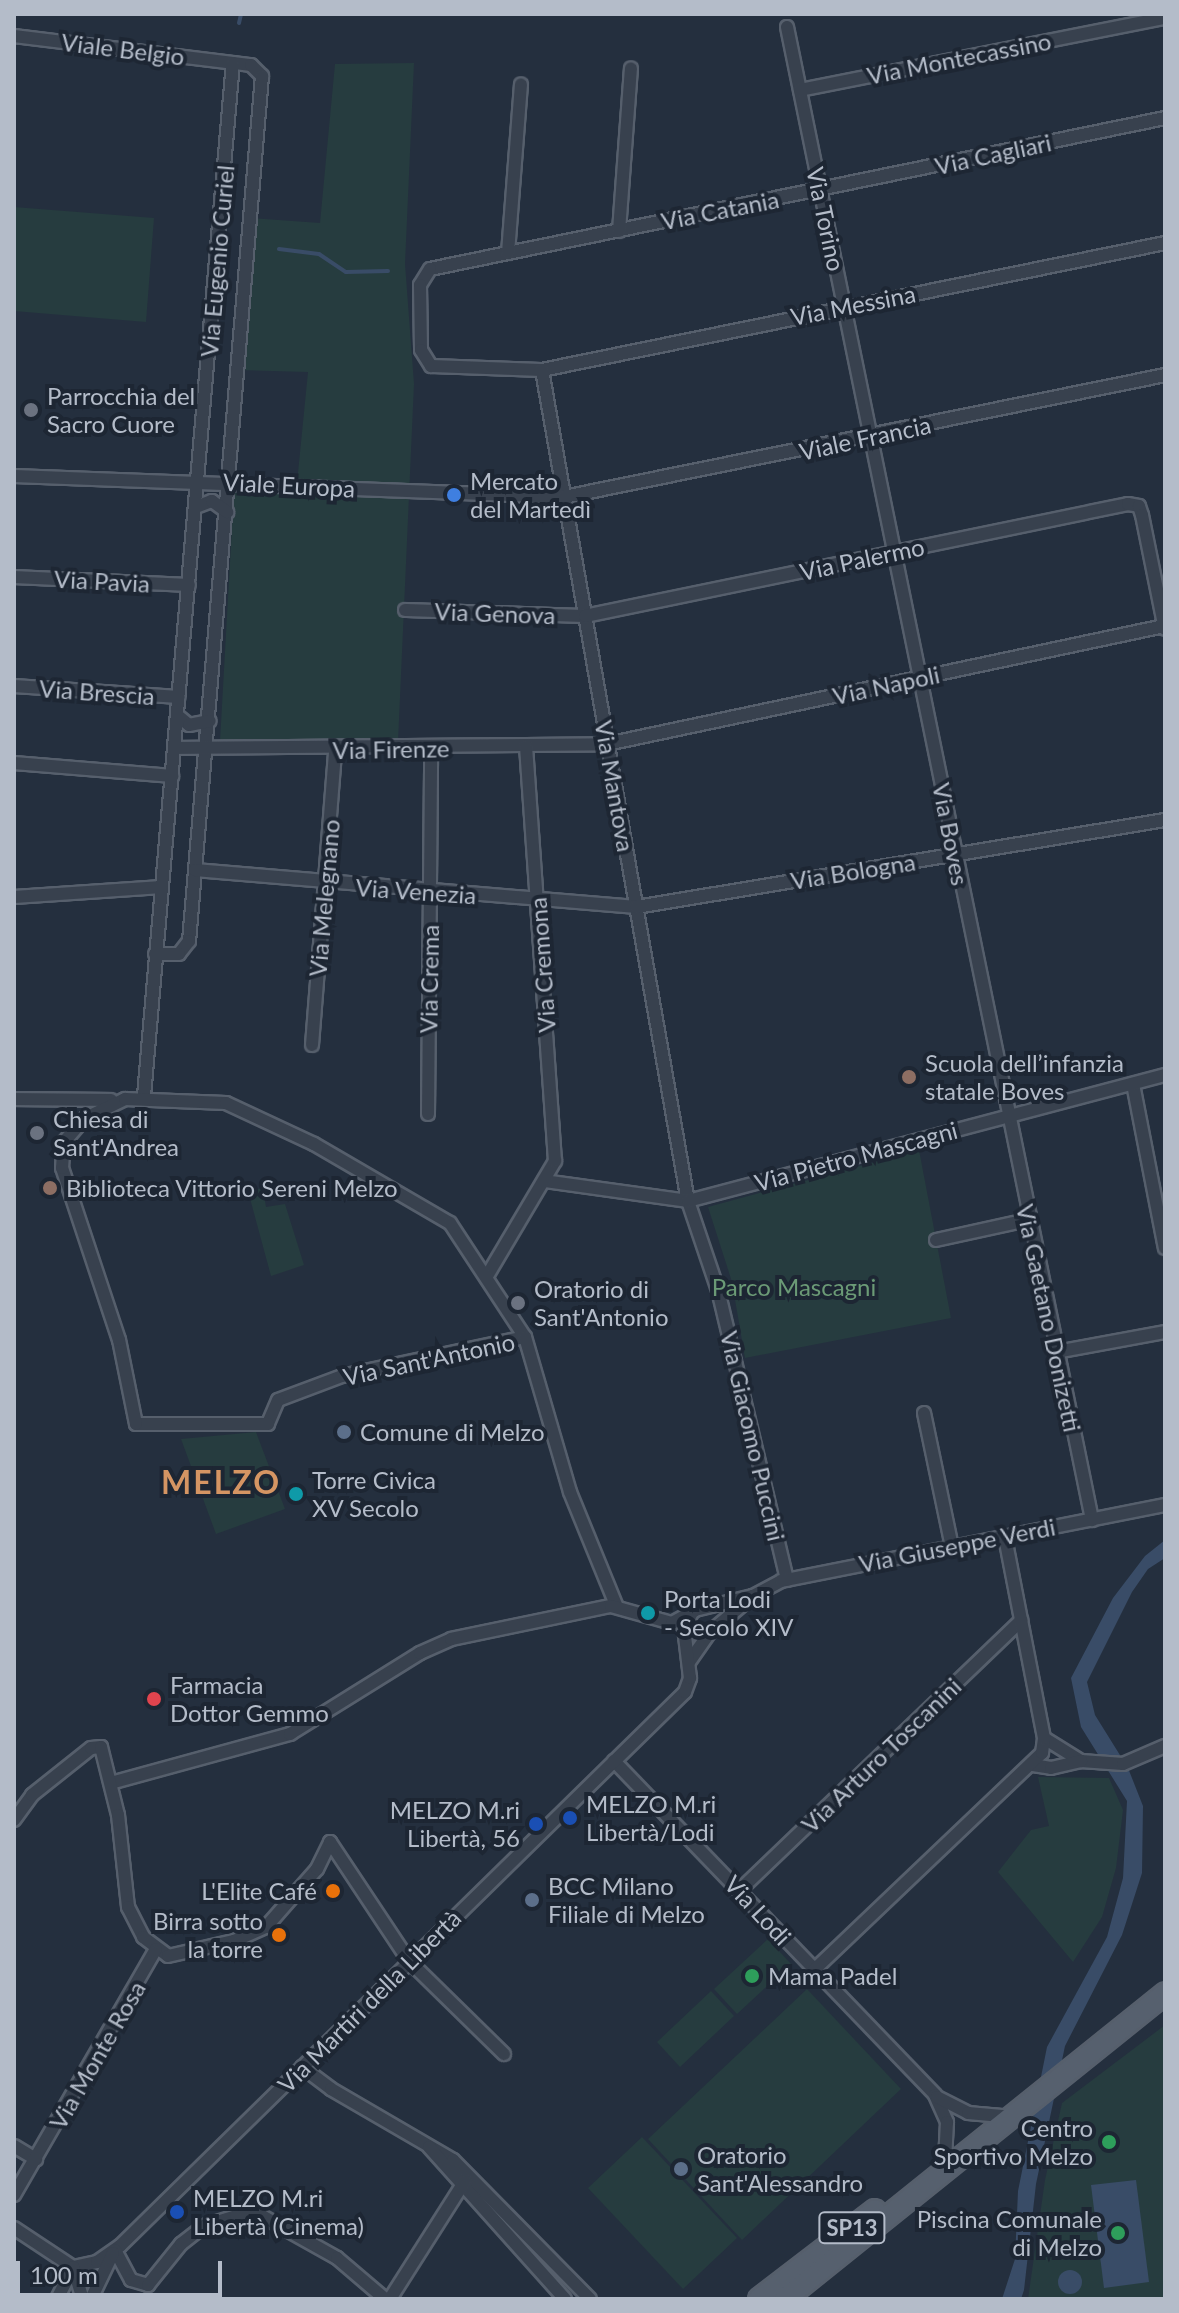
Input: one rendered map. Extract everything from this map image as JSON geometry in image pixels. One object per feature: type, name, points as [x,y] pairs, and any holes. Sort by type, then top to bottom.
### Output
[{"type":"main road","name":"SP13","points":[[785,2299],[1010,2113],[1165,1993]]},
{"type":"main road","name":"SP13","points":[[759,2299],[945,2157],[1010,2113]]},
{"type":"street","name":"Via Montecassino","points":[[800,90],[1165,18]]},
{"type":"street","name":"Via Torino","points":[[787,27],[894,552]]},
{"type":"street","name":"Viale Belgio","points":[[14,36],[254,66],[261,72]]},
{"type":"street","name":"Via Eugenio Curiel","points":[[144,1096],[233,63]]},
{"type":"street","points":[[619,231],[631,68]]},
{"type":"street","name":"Via Eugenio Curiel","points":[[155,954],[175,955],[188,945],[210,721],[261,72]]},
{"type":"street","points":[[508,253],[521,85]]},
{"type":"street","name":"Via Cagliari","points":[[820,190],[1165,118]]},
{"type":"street","name":"Via Catania","points":[[542,370],[435,366],[423,357],[424,274],[508,253],[820,190]]},
{"type":"street","name":"Via Messina","points":[[542,370],[1165,243]]},
{"type":"street","name":"Via Mantova","points":[[542,370],[688,1201]]},
{"type":"street","name":"Viale Francia","points":[[564,497],[1165,375]]},
{"type":"street","name":"Viale Europa","points":[[14,476],[199,479],[564,497]]},
{"type":"street","points":[[196,507],[212,501],[227,512]]},
{"type":"street","name":"Via Palermo","points":[[585,616],[894,552],[1139,506],[1165,627]]},
{"type":"street","name":"Via Boves","points":[[894,552],[1007,1116]]},
{"type":"street","name":"Via Pavia","points":[[14,577],[189,585]]},
{"type":"street","name":"Via Genova","points":[[405,610],[585,616]]},
{"type":"street","name":"Via Napoli","points":[[607,744],[1165,627]]},
{"type":"street","name":"Via Brescia","points":[[14,686],[179,697]]},
{"type":"street","points":[[178,716],[186,725],[210,721]]},
{"type":"street","name":"Via Firenze","points":[[175,748],[335,750],[607,744]]},
{"type":"street","name":"Via Cremona","points":[[487,1276],[555,1161],[526,746]]},
{"type":"street","name":"Via Crema","points":[[428,1114],[431,748]]},
{"type":"street","name":"Via Melegnano","points":[[312,1045],[335,750]]},
{"type":"street","points":[[14,763],[172,776]]},
{"type":"street","name":"Via Bologna","points":[[636,907],[1165,820]]},
{"type":"street","name":"Via Venezia","points":[[195,870],[325,884],[636,907]]},
{"type":"street","points":[[14,897],[162,887]]},
{"type":"street","name":"Via Pietro Mascagni","points":[[544,1181],[688,1201],[1165,1075]]},
{"type":"street","points":[[1133,1084],[1165,1248]]},
{"type":"street","points":[[14,1099],[78,1103],[144,1096],[226,1103],[314,1144],[450,1223],[525,1337]]},
{"type":"street","name":"Via Sant'Antonio","points":[[125,1099],[74,1127],[61,1158],[124,1356],[136,1424],[265,1425],[271,1421],[278,1400],[342,1376],[525,1337],[570,1492],[616,1605]]},
{"type":"street","name":"Via Gaetano Donizetti","points":[[1007,1116],[1092,1520]]},
{"type":"street","name":"Via Giacomo Puccini","points":[[688,1201],[718,1290],[787,1580]]},
{"type":"street","points":[[936,1240],[1028,1220]]},
{"type":"street","points":[[1056,1352],[1165,1332]]},
{"type":"street","points":[[924,1413],[952,1547]]},
{"type":"street","name":"Via Giuseppe Verdi","points":[[753,1596],[787,1580],[1165,1505]]},
{"type":"street","points":[[814,1970],[1033,1765],[1042,1753],[1044,1738],[1005,1537]]},
{"type":"street","points":[[111,1783],[290,1734],[446,1641],[616,1605],[662,1624],[695,1611],[753,1596]]},
{"type":"street","points":[[689,1662],[709,1633],[753,1596]]},
{"type":"street","points":[[695,1611],[690,1631],[700,1636],[709,1633]]},
{"type":"street","points":[[695,1611],[712,1615],[709,1633]]},
{"type":"street","points":[[689,1662],[684,1628],[695,1611]]},
{"type":"street","name":"Via Arturo Toscanini","points":[[740,1890],[1022,1620]]},
{"type":"street","name":"Via Martiri della Libertà","points":[[73,2267],[97,2262],[115,2250],[685,1692],[689,1662]]},
{"type":"street","points":[[1044,1738],[1084,1761]]},
{"type":"street","points":[[1033,1765],[1051,1768],[1084,1761],[1128,1764],[1165,1746]]},
{"type":"street","points":[[14,1820],[32,1795],[91,1748],[101,1747],[111,1783],[126,1902],[140,1933],[156,1949],[173,1956],[257,1933],[309,1880],[330,1842],[409,1961],[504,2054]]},
{"type":"street","name":"Via Lodi","points":[[614,1761],[935,2095],[968,2113],[1010,2113]]},
{"type":"street","name":"Via Monte Rosa","points":[[14,2195],[156,1949]]},
{"type":"street","points":[[302,2067],[424,2142],[590,2299]]},
{"type":"street","name":"Via Lodi","points":[[935,2095],[947,2122],[945,2157]]},
{"type":"street","points":[[14,2146],[36,2159]]},
{"type":"street","points":[[115,2250],[131,2280],[148,2285],[185,2240],[204,2226],[236,2216],[262,2216],[337,2258],[387,2299],[466,2182]]},
{"type":"street","points":[[466,2182],[565,2299]]},
{"type":"street","points":[[14,2228],[73,2267],[83,2299]]},
{"type":"street","points":[[91,2299],[115,2250]]},
{"type":"street","points":[[57,2299],[73,2267]]},
{"type":"green space","points":[[414,63],[405,264],[414,384],[398,742],[220,741],[234,491],[296,493],[308,372],[238,370],[251,218],[320,223],[335,64]]},
{"type":"green space","points":[[14,207],[154,218],[146,322],[14,311]]},
{"type":"green space","name":"Parco Mascagni","points":[[919,1150],[951,1318],[745,1358],[732,1282],[708,1207]]},
{"type":"green space","points":[[263,1188],[266,1207],[285,1204],[304,1265],[271,1276],[248,1191]]},
{"type":"green space","points":[[256,1432],[285,1509],[216,1534],[181,1439]]},
{"type":"green space","points":[[1038,1777],[1109,1778],[1123,1810],[1116,1868],[1102,1917],[1073,1962],[998,1872],[1031,1830],[1049,1826]]},
{"type":"green space","name":"Mama Padel","points":[[768,1939],[791,1964],[737,2014],[714,1989]]},
{"type":"green space","points":[[807,1989],[901,2089],[742,2240],[648,2139]]},
{"type":"green space","name":"Mama Padel","points":[[711,1991],[734,2016],[680,2067],[657,2042]]},
{"type":"green space","name":"Centro Sportivo Melzo","points":[[1165,2025],[1165,2299],[1028,2299],[1045,2180],[1062,2103]]},
{"type":"green space","points":[[642,2137],[737,2238],[683,2289],[588,2188]]},
{"type":"water","points":[[1165,1540],[1165,1558],[1148,1569],[1132,1592],[1087,1682],[1095,1715],[1128,1768],[1143,1806],[1142,1873],[1122,1935],[1065,2046],[1036,2184],[1024,2290],[1021,2299],[1002,2299],[1015,2259],[1018,2191],[1047,2047],[1107,1937],[1123,1878],[1127,1801],[1081,1727],[1071,1678],[1113,1598],[1145,1556]]},
{"type":"water","name":"Piscina Comunale di Melzo","points":[[1136,2180],[1149,2282],[1104,2288],[1091,2185]]},
{"type":"water","name":"Piscina Comunale di Melzo","points":[[1070,2270],[1079,2273],[1082,2282],[1079,2291],[1070,2294],[1061,2291],[1058,2282],[1061,2273]]},
{"type":"waterway","points":[[239,23],[241,14]]},
{"type":"waterway","points":[[279,249],[319,254],[346,272],[388,271]]},
{"type":"place","name":"Parrocchia del Sacro Cuore","points":[[31,410]]},
{"type":"place","name":"Mercato del Martedì","points":[[454,495]]},
{"type":"place","name":"Scuola dell’infanzia statale Boves","points":[[909,1077]]},
{"type":"place","name":"Chiesa di Sant'Andrea","points":[[37,1133]]},
{"type":"place","name":"Biblioteca Vittorio Sereni Melzo","points":[[50,1188]]},
{"type":"place","name":"Oratorio di Sant'Antonio","points":[[518,1303]]},
{"type":"place","name":"Comune di Melzo","points":[[344,1432]]},
{"type":"place","name":"Torre Civica XV Secolo","points":[[296,1494]]},
{"type":"place","name":"Porta Lodi - Secolo XIV","points":[[648,1613]]},
{"type":"place","name":"Farmacia Dottor Gemmo","points":[[154,1699]]},
{"type":"place","name":"MELZO M.ri Libertà/Lodi","points":[[570,1818]]},
{"type":"place","name":"MELZO M.ri Libertà, 56","points":[[536,1824]]},
{"type":"place","name":"L'Elite Café","points":[[333,1891]]},
{"type":"place","name":"BCC Milano Filiale di Melzo","points":[[532,1900]]},
{"type":"place","name":"Birra sotto la torre","points":[[279,1935]]},
{"type":"place","name":"Mama Padel","points":[[752,1976]]},
{"type":"place","name":"Centro Sportivo Melzo","points":[[1109,2142]]},
{"type":"place","name":"Oratorio Sant'Alessandro","points":[[681,2169]]},
{"type":"place","name":"MELZO M.ri Libertà (Cinema)","points":[[177,2212]]},
{"type":"place","name":"Piscina Comunale di Melzo","points":[[1118,2233]]},
{"type":"district","name":"MELZO","points":[[221,1482]]}]
